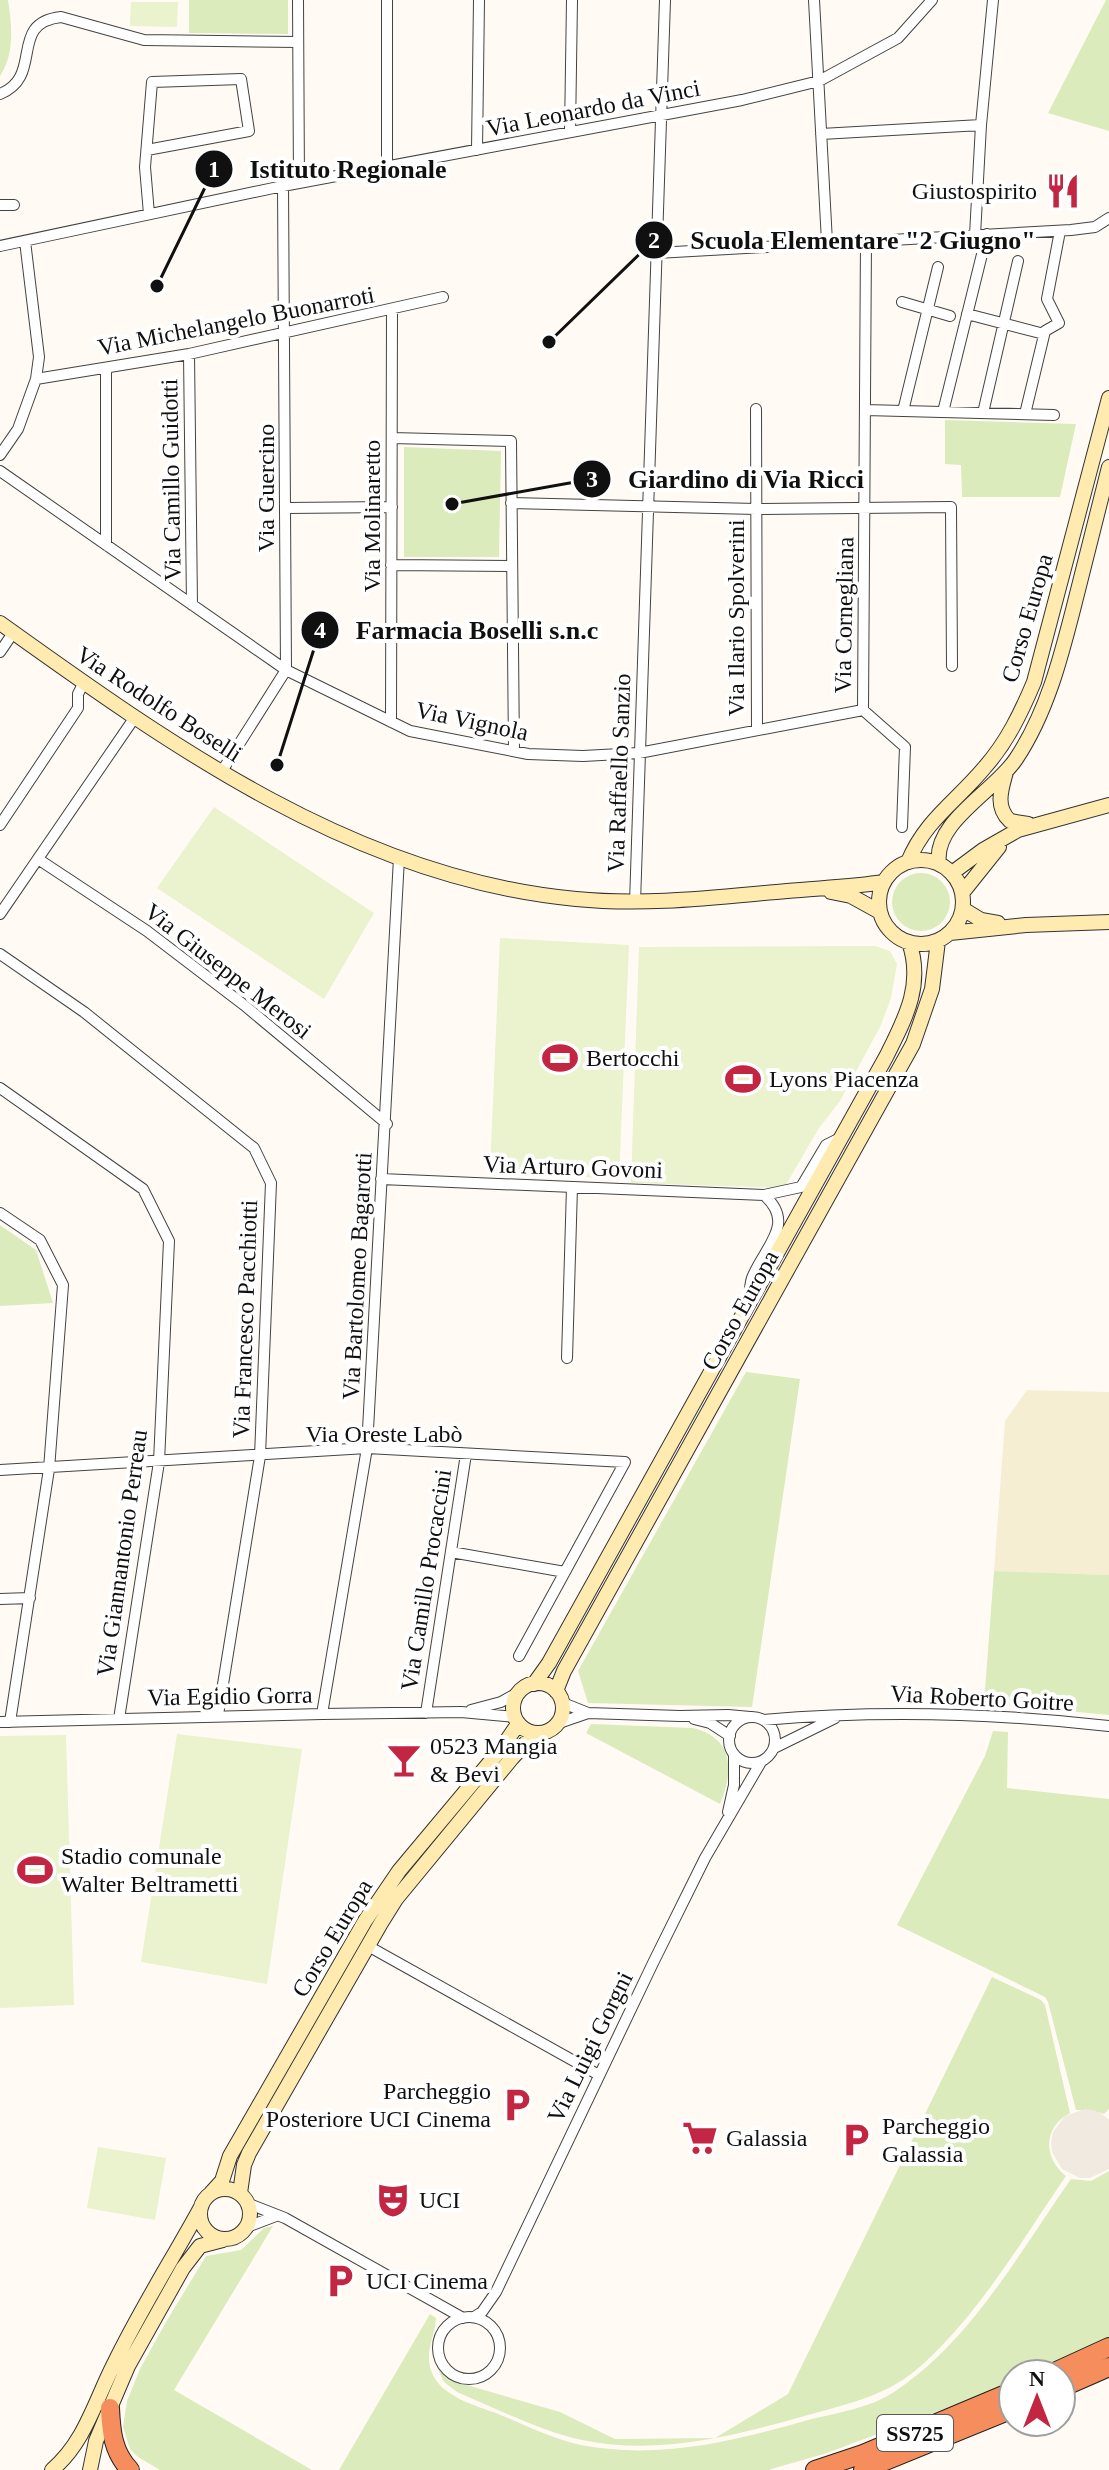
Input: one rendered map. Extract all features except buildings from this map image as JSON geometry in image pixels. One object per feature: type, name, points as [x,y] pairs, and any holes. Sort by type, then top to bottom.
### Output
[{"type":"highway","points":[[1077,2362],[1109,2347]]},
{"type":"highway","points":[[1077,2381],[1109,2367]]},
{"type":"highway","name":"SS725","points":[[815,2470],[863,2454],[997,2398]]},
{"type":"highway","points":[[110,2408],[114,2443],[118,2455],[130,2470]]},
{"type":"highway","name":"SS725","points":[[863,2470],[997,2416]]},
{"type":"main road","name":"Corso Europa","points":[[908,862],[925,828],[996,754],[1034,682],[1109,398]]},
{"type":"main road","name":"Corso Europa","points":[[939,863],[939,844],[947,829],[1006,772],[1044,705],[1109,467]]},
{"type":"main road","name":"Via Rodolfo Boselli","points":[[0,623],[135,717],[300,817],[399,858],[506,889],[573,899],[635,903],[884,882]]},
{"type":"main road","name":"Corso Europa","points":[[1006,772],[1000,794],[1004,815],[1014,823],[1032,824]]},
{"type":"main road","points":[[952,873],[1032,824],[1109,805]]},
{"type":"main road","points":[[963,892],[1010,835]]},
{"type":"main road","points":[[880,912],[880,892],[890,873],[908,862],[929,860],[939,863],[952,873],[963,892],[963,909],[956,926],[944,937]]},
{"type":"main road","name":"Via Rodolfo Boselli","points":[[810,889],[851,896],[880,912],[886,926],[896,936],[909,942]]},
{"type":"main road","points":[[963,909],[989,922],[1026,925]]},
{"type":"main road","points":[[909,942],[928,944],[944,937],[1026,925],[1109,922]]},
{"type":"main road","name":"Corso Europa","points":[[244,2199],[244,2165],[249,2153],[396,1899],[535,1733],[548,1731],[559,1723],[563,1713],[559,1697],[564,1671],[913,1044],[932,989],[944,937]]},
{"type":"main road","name":"Corso Europa","points":[[211,2193],[222,2181],[230,2156],[365,1921],[399,1871],[501,1749],[516,1720],[513,1704],[519,1692],[534,1684],[549,1663],[886,1057],[907,1010],[917,972],[909,942]]},
{"type":"main road","points":[[534,1684],[550,1686],[559,1697]]},
{"type":"main road","points":[[516,1720],[535,1733]]},
{"type":"main road","points":[[52,2470],[80,2437],[113,2365],[201,2207],[211,2193],[225,2189],[244,2199],[250,2220],[247,2227],[237,2237],[205,2243],[190,2257],[139,2345],[96,2441],[90,2470]]},
{"type":"main road","points":[[201,2207],[204,2228],[209,2234],[223,2240]]},
{"type":"street","points":[[298,0],[299,183]]},
{"type":"street","points":[[387,0],[387,166]]},
{"type":"street","points":[[477,150],[479,0]]},
{"type":"street","points":[[570,132],[572,0]]},
{"type":"street","name":"Via Raffaello Sanzio","points":[[635,903],[665,0]]},
{"type":"street","points":[[814,0],[827,242]]},
{"type":"street","name":"Via Leonardo da Vinci","points":[[0,246],[283,186],[662,116],[819,81],[898,38],[932,0]]},
{"type":"street","points":[[943,412],[967,314],[981,235],[981,125],[993,0]]},
{"type":"street","points":[[0,94],[21,78],[28,40],[39,23],[61,17],[144,40],[298,42]]},
{"type":"street","points":[[147,150],[249,131],[241,79],[152,82],[147,150],[149,214]]},
{"type":"street","points":[[821,134],[981,125]]},
{"type":"street","name":"Via Guercino","points":[[283,186],[286,670]]},
{"type":"street","points":[[0,205],[14,205]]},
{"type":"street","points":[[656,253],[1087,229],[1109,218]]},
{"type":"street","points":[[1025,414],[1044,334],[1059,323],[1047,299],[1060,231]]},
{"type":"street","name":"Via Cornegliana","points":[[866,240],[863,710],[905,747],[902,827]]},
{"type":"street","points":[[0,455],[18,429],[36,379],[39,357],[25,241]]},
{"type":"street","points":[[983,413],[1018,261]]},
{"type":"street","points":[[903,411],[938,267]]},
{"type":"street","name":"Via Michelangelo Buonarroti","points":[[36,379],[189,354],[443,297]]},
{"type":"street","points":[[902,302],[950,316]]},
{"type":"street","name":"Via Molinaretto","points":[[391,722],[392,310]]},
{"type":"street","points":[[967,314],[1044,334]]},
{"type":"street","name":"Via Camillo Guidotti","points":[[189,354],[192,605]]},
{"type":"street","points":[[106,368],[106,545]]},
{"type":"street","name":"Via Ilario Spolverini","points":[[756,409],[757,730]]},
{"type":"street","points":[[865,410],[1054,415]]},
{"type":"street","points":[[392,438],[511,441],[514,751]]},
{"type":"street","name":"Via Vignola","points":[[0,471],[286,670],[410,731],[514,751],[583,756],[639,753],[863,710]]},
{"type":"street","points":[[511,503],[756,509],[951,507],[952,666]]},
{"type":"street","points":[[287,508],[392,507]]},
{"type":"street","points":[[391,565],[511,566]]},
{"type":"street","points":[[0,652],[13,633]]},
{"type":"street","points":[[222,771],[286,670]]},
{"type":"street","points":[[0,825],[78,708],[78,694],[84,682]]},
{"type":"street","points":[[0,914],[135,717]]},
{"type":"street","name":"Via Bartolomeo Bagarotti","points":[[322,1714],[367,1448],[381,1179],[387,1124],[399,858]]},
{"type":"street","name":"Via Giuseppe Merosi","points":[[38,859],[147,931],[208,977],[387,1124]]},
{"type":"street","points":[[0,890],[11,897]]},
{"type":"street","name":"Via Francesco Pacchiotti","points":[[0,954],[84,1012],[254,1148],[271,1183],[260,1456],[218,1715]]},
{"type":"street","name":"Via Giannantonio Perreau","points":[[0,1088],[143,1189],[169,1241],[159,1462],[119,1719]]},
{"type":"street","name":"Via Arturo Govoni","points":[[381,1179],[764,1195],[801,1187],[826,1145],[841,1138]]},
{"type":"street","points":[[567,1358],[572,1187]]},
{"type":"street","points":[[749,1303],[752,1279],[779,1224],[776,1209],[764,1195]]},
{"type":"street","points":[[0,1213],[40,1240],[63,1285],[49,1469],[30,1598],[5,1722]]},
{"type":"street","name":"Via Oreste Labò","points":[[0,1470],[367,1448],[625,1462],[565,1572]]},
{"type":"street","name":"Via Camillo Procaccini","points":[[426,1713],[466,1454]]},
{"type":"street","points":[[451,1552],[565,1572],[519,1656]]},
{"type":"street","points":[[0,1599],[30,1598]]},
{"type":"street","name":"Via Egidio Gorra","points":[[461,1712],[501,1702],[519,1692]]},
{"type":"street","points":[[559,1697],[588,1713]]},
{"type":"street","name":"Via Egidio Gorra","points":[[5,1722],[461,1712],[516,1720]]},
{"type":"street","points":[[559,1723],[588,1713],[750,1717],[763,1720],[773,1729],[774,1748],[761,1762],[746,1763],[734,1754],[730,1736],[737,1723],[750,1717]]},
{"type":"street","name":"Via Roberto Goitre","points":[[763,1720],[852,1713],[976,1714],[1109,1726]]},
{"type":"street","name":"Via Roberto Goitre","points":[[774,1748],[818,1724],[852,1713]]},
{"type":"street","points":[[680,1716],[710,1723],[730,1736]]},
{"type":"street","name":"Via Luigi Gorgni","points":[[726,1821],[734,1785],[734,1754]]},
{"type":"street","name":"Via Luigi Gorgni","points":[[468,2317],[482,2312],[496,2292],[599,2075],[726,1821],[761,1762]]},
{"type":"street","points":[[368,1946],[599,2075]]},
{"type":"street","points":[[244,2199],[438,2304],[468,2317],[484,2320],[492,2327],[500,2347],[499,2357],[486,2374],[466,2379],[448,2370],[439,2354],[438,2344],[446,2327],[468,2317]]},
{"type":"street","points":[[247,2227],[278,2216]]},
{"type":"street","name":"Via Luigi Gorgni","points":[[492,2327],[496,2292]]},
{"type":"street","points":[[438,2304],[446,2327]]},
{"type":"shaded area","points":[[1027,1390],[1109,1392],[1109,1575],[994,1571],[1005,1421]]},
{"type":"shaded area","points":[[1085,2109],[1109,2119],[1109,2169],[1090,2178],[1080,2178],[1062,2169],[1052,2152],[1051,2142],[1053,2132],[1065,2116]]},
{"type":"green space","points":[[0,0],[8,0],[11,29],[8,58],[0,76]]},
{"type":"green space","points":[[189,0],[288,0],[288,34],[189,33]]},
{"type":"green space","points":[[1106,0],[1109,0],[1109,131],[1048,113]]},
{"type":"green space","points":[[131,2],[178,2],[177,27],[130,26]]},
{"type":"green space","points":[[945,420],[1076,424],[1060,497],[962,497],[961,465],[945,464]]},
{"type":"green space","points":[[404,447],[501,451],[499,557],[404,557]]},
{"type":"green space","points":[[214,807],[374,913],[324,999],[157,888]]},
{"type":"green space","points":[[921,873],[932,875],[941,882],[948,891],[948,913],[941,922],[932,929],[921,931],[910,929],[901,922],[894,913],[892,902],[894,891],[901,882],[910,875]]},
{"type":"green space","name":"Bertocchi","points":[[500,938],[629,945],[619,1179],[490,1171]]},
{"type":"green space","name":"Lyons Piacenza","points":[[875,946],[890,951],[897,964],[891,998],[881,1025],[840,1101],[819,1128],[784,1188],[631,1183],[639,947]]},
{"type":"green space","points":[[0,1225],[36,1250],[53,1303],[0,1306]]},
{"type":"green space","points":[[746,1372],[800,1379],[752,1707],[588,1703],[578,1671]]},
{"type":"green space","points":[[994,1571],[1109,1575],[1109,1715],[984,1703]]},
{"type":"green space","points":[[591,1724],[693,1728],[707,1733],[716,1739],[727,1757],[727,1780],[720,1804],[586,1733]]},
{"type":"green space","points":[[993,1731],[1008,1732],[1007,1788],[1109,1799],[1109,2109],[1104,2114],[1076,2110],[1045,1997],[897,1925],[985,1756]]},
{"type":"green space","points":[[177,1734],[302,1749],[267,1984],[141,1962]]},
{"type":"green space","name":"Stadio comunale Walter Beltrametti","points":[[66,1735],[74,2005],[0,2008],[0,1736]]},
{"type":"green space","points":[[992,1977],[1041,2000],[1045,2005],[1070,2113],[1055,2126],[1049,2143],[1053,2161],[1066,2176],[982,2298],[923,2364],[883,2391],[780,2423],[716,2437],[788,2394]]},
{"type":"green space","points":[[98,2147],[166,2158],[155,2220],[87,2208]]},
{"type":"green space","points":[[1109,2171],[1109,2339],[1068,2358],[997,2358],[997,2389],[827,2453],[768,2470],[339,2470],[430,2314],[436,2318],[429,2361],[439,2384],[470,2404],[581,2445],[639,2450],[696,2446],[752,2435],[874,2402],[894,2392],[922,2371],[970,2322],[1071,2179],[1091,2181]]},
{"type":"green space","points":[[273,2226],[174,2390],[312,2470],[160,2470],[130,2449],[123,2427],[127,2401],[140,2369],[206,2256],[241,2250],[264,2228]]},
{"type":"green space","points":[[434,2361],[443,2374],[453,2381],[560,2412],[615,2439],[713,2438],[639,2446],[582,2440],[519,2419],[457,2392],[444,2382]]},
{"type":"place","name":"Giustospirito","points":[[1063,191]]},
{"type":"place","name":"Istituto Regionale","points":[[157,286]]},
{"type":"place","name":"Scuola Elementare \"2 Giugno\"","points":[[549,342]]},
{"type":"place","name":"Giardino di Via Ricci","points":[[452,504]]},
{"type":"place","name":"Farmacia Boselli s.n.c","points":[[277,765]]},
{"type":"place","name":"Bertocchi","points":[[560,1058]]},
{"type":"place","name":"Lyons Piacenza","points":[[743,1079]]},
{"type":"place","name":"0523 Mangia & Bevi","points":[[404,1760]]},
{"type":"place","name":"Stadio comunale Walter Beltrametti","points":[[35,1870]]},
{"type":"place","name":"Parcheggio Posteriore UCI Cinema","points":[[517,2105]]},
{"type":"place","name":"Galassia","points":[[700,2138]]},
{"type":"place","name":"Parcheggio Galassia","points":[[856,2140]]},
{"type":"place","name":"UCI","points":[[393,2200]]},
{"type":"place","name":"UCI Cinema","points":[[340,2281]]}]
